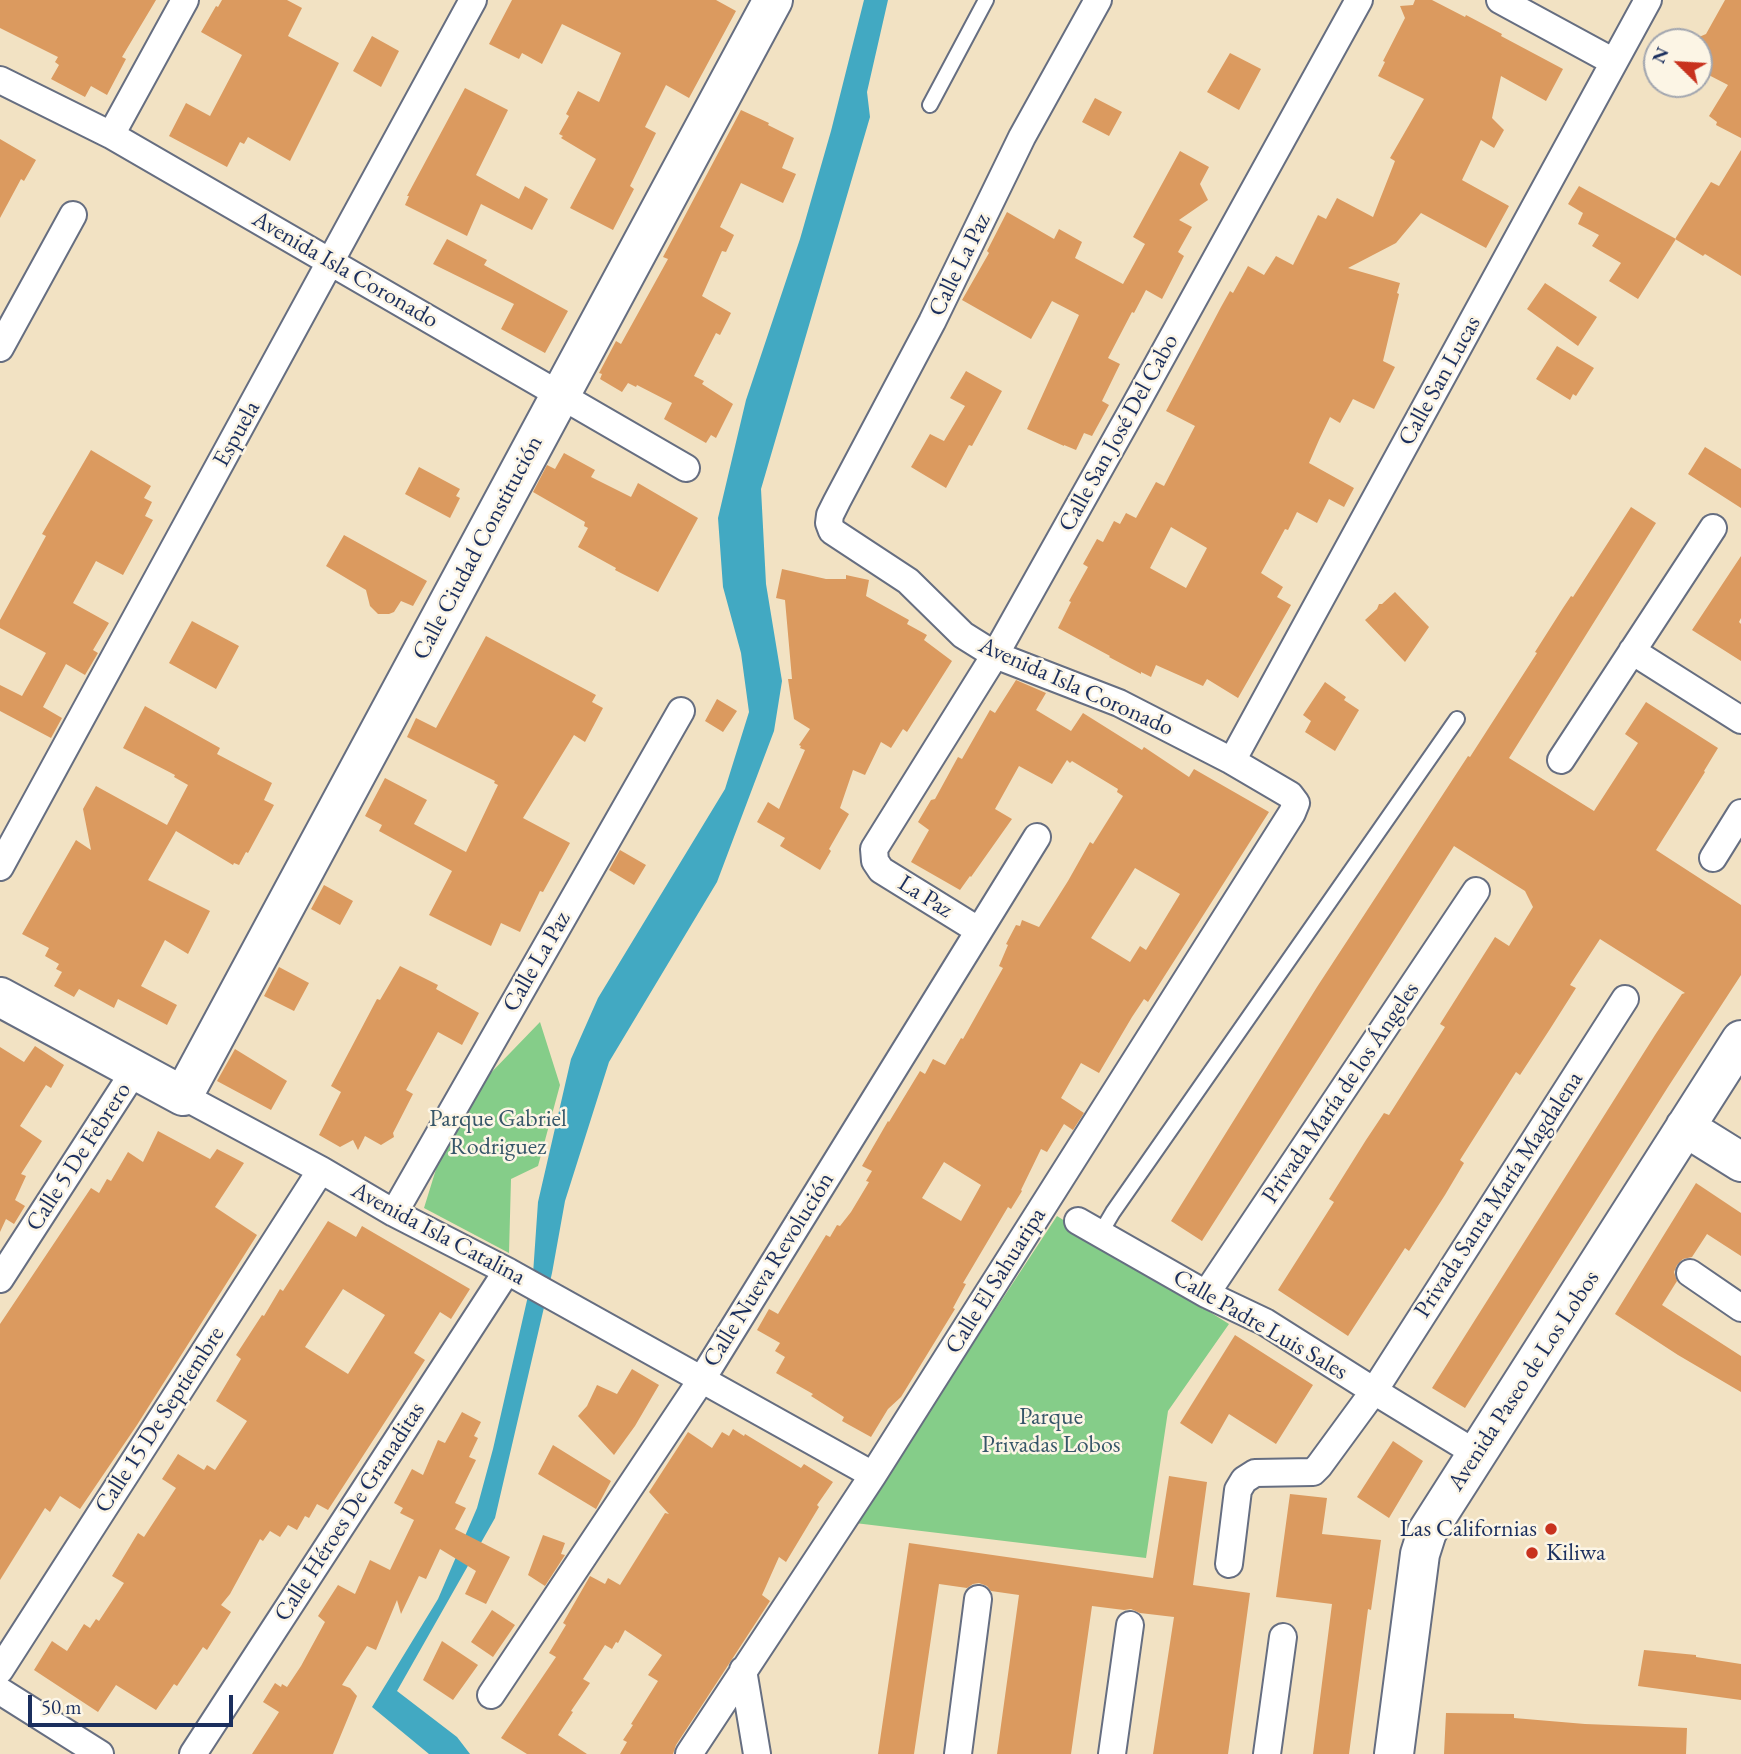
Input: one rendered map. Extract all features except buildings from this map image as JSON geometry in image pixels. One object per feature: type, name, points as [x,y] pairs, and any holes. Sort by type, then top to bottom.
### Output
[{"type":"street","points":[[111,135],[185,0]]},
{"type":"street","name":"Espuela","points":[[0,867],[472,0]]},
{"type":"street","name":"Calle Ciudad Constitución","points":[[183,1096],[773,0]]},
{"type":"street","name":"Calle La Paz","points":[[832,531],[830,514],[932,322],[1022,137],[1098,0]]},
{"type":"street","name":"Calle San José Del Cabo","points":[[875,861],[874,849],[995,655],[1359,0]]},
{"type":"street","points":[[1500,0],[1614,62]]},
{"type":"street","name":"Calle San Lucas","points":[[1232,761],[1648,0]]},
{"type":"street","name":"Avenida Isla Coronado","points":[[0,80],[111,135],[686,468]]},
{"type":"street","points":[[0,348],[73,215]]},
{"type":"street","points":[[1561,760],[1713,528]]},
{"type":"street","name":"Avenida Isla Coronado","points":[[832,531],[908,581],[963,635],[995,655],[1119,703],[1232,761],[1290,795],[1296,803]]},
{"type":"street","points":[[1632,651],[1741,720]]},
{"type":"street","name":"Calle La Paz","points":[[394,1213],[681,711]]},
{"type":"street","name":"Calle El Sahuaripa","points":[[689,1754],[873,1475],[1296,803]]},
{"type":"street","points":[[1713,858],[1741,813]]},
{"type":"street","name":"Calle Nueva Revolución","points":[[491,1695],[702,1379],[1037,837]]},
{"type":"street","name":"La Paz","points":[[875,861],[881,870],[978,930]]},
{"type":"street","name":"Privada María de los Ángeles","points":[[1206,1294],[1476,891]]},
{"type":"street","name":"Avenida Isla Catalina","points":[[0,997],[321,1170],[394,1213],[513,1274],[873,1475]]},
{"type":"street","name":"Privada Santa María Magdalena","points":[[1229,1564],[1238,1490],[1244,1480],[1255,1473],[1313,1472],[1320,1466],[1374,1391],[1626,999]]},
{"type":"street","name":"Avenida Paseo de Los Lobos","points":[[1394,1754],[1420,1554],[1427,1532],[1741,1040]]},
{"type":"street","name":"Calle 5 De Febrero","points":[[0,1279],[135,1070]]},
{"type":"street","points":[[1685,1127],[1741,1162]]},
{"type":"street","name":"Calle 15 De Septiembre","points":[[0,1670],[321,1170]]},
{"type":"street","name":"Calle Padre Luis Sales","points":[[1089,1228],[1206,1294],[1265,1322],[1478,1454]]},
{"type":"street","points":[[1690,1273],[1741,1308]]},
{"type":"street","name":"Calle Héroes De Granaditas","points":[[193,1754],[513,1274]]},
{"type":"street","points":[[958,1754],[978,1599]]},
{"type":"street","points":[[1112,1754],[1129,1625]]},
{"type":"street","points":[[1267,1754],[1283,1637]]},
{"type":"street","points":[[743,1670],[757,1754]]},
{"type":"street","points":[[0,1691],[100,1754]]},
{"type":"lane","points":[[930,105],[986,0]]},
{"type":"lane","points":[[1089,1228],[1113,1212],[1457,719]]},
{"type":"green space","name":"Parque Gabriel Rodriguez","points":[[540,1022],[560,1085],[538,1166],[511,1179],[509,1253],[424,1208],[454,1111]]},
{"type":"green space","name":"Parque Privadas Lobos","points":[[1057,1216],[1229,1324],[1168,1411],[1146,1558],[855,1523]]},
{"type":"water","points":[[864,0],[888,0],[867,92],[870,117],[761,489],[766,584],[782,681],[774,731],[717,882],[609,1062],[565,1201],[552,1273],[495,1518],[397,1691],[457,1737],[470,1754],[429,1754],[372,1707],[438,1599],[477,1508],[533,1274],[538,1202],[571,1059],[598,998],[725,789],[749,712],[741,653],[723,587],[718,518],[746,400],[800,239]]},
{"type":"place","name":"Las Californias","points":[[1551,1529]]},
{"type":"place","name":"Kiliwa","points":[[1532,1553]]}]
